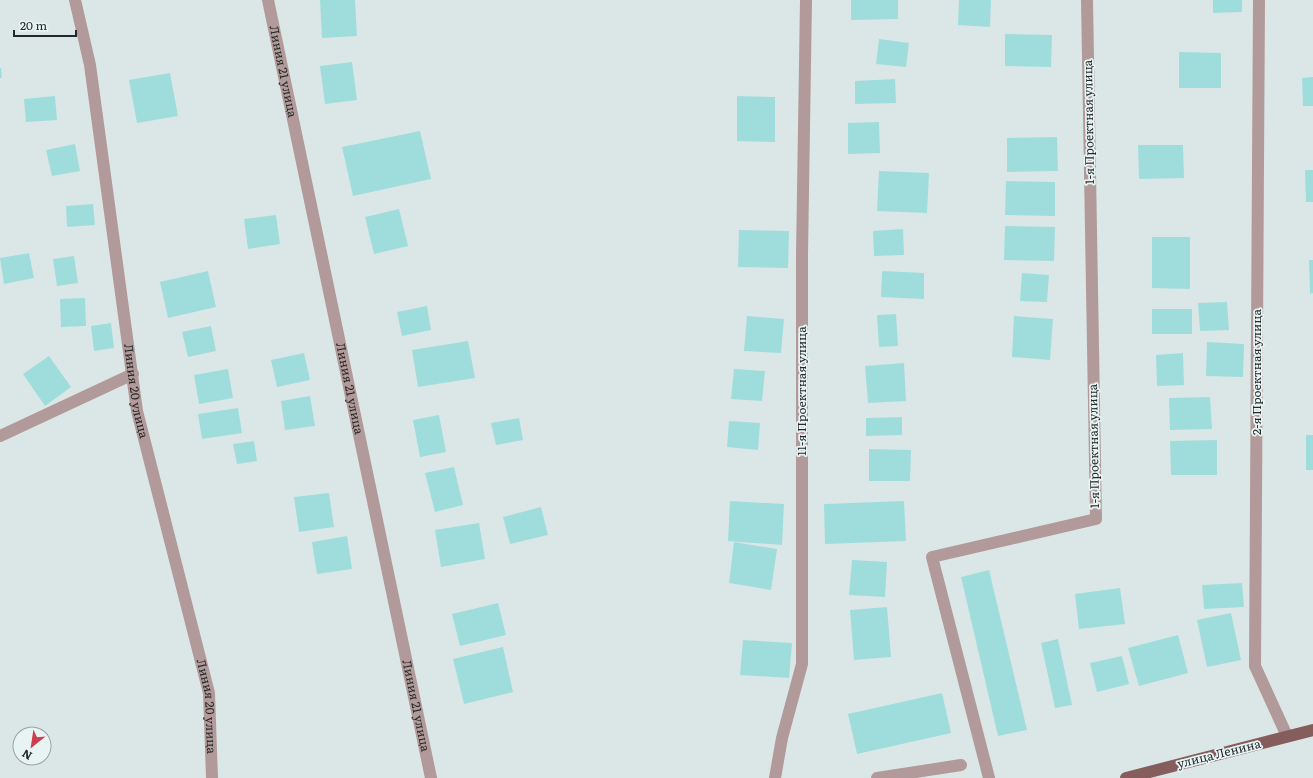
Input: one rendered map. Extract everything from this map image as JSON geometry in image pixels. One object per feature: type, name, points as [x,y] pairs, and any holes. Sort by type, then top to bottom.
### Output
[{"type":"main road","name":"улица Ленина","points":[[1129,778],[1313,730]]},
{"type":"street","name":"Линия 20 улица","points":[[75,0],[90,65],[137,410],[209,694],[212,778]]},
{"type":"street","name":"Линия 21 улица","points":[[268,0],[431,778]]},
{"type":"street","name":"11-я Проектная улица","points":[[775,778],[782,738],[802,664],[802,254],[806,0]]},
{"type":"street","name":"1-я Проектная улица","points":[[989,778],[932,557],[1096,519],[1088,0]]},
{"type":"street","name":"2-я Проектная улица","points":[[1259,0],[1255,666],[1287,736]]},
{"type":"street","points":[[0,436],[133,374]]},
{"type":"street","points":[[877,778],[961,765]]},
{"type":"building","points":[[320,0],[355,0],[357,36],[322,38]]},
{"type":"building","points":[[851,0],[898,0],[898,19],[851,20]]},
{"type":"building","points":[[959,0],[991,0],[990,27],[958,25]]},
{"type":"building","points":[[1213,0],[1242,0],[1242,12],[1213,13]]},
{"type":"building","points":[[1005,34],[1052,35],[1051,67],[1005,66]]},
{"type":"building","points":[[879,39],[909,43],[906,67],[876,64]]},
{"type":"building","points":[[1179,52],[1221,53],[1221,88],[1179,88]]},
{"type":"building","points":[[352,62],[357,100],[325,104],[320,66]]},
{"type":"building","points":[[1,68],[2,78],[0,78]]},
{"type":"building","points":[[170,73],[178,116],[137,123],[129,80]]},
{"type":"building","points":[[1313,77],[1313,106],[1303,106],[1302,78]]},
{"type":"building","points":[[895,79],[896,103],[855,104],[855,81]]},
{"type":"building","points":[[55,96],[57,120],[26,122],[24,99]]},
{"type":"building","points":[[737,96],[775,97],[775,142],[737,141]]},
{"type":"building","points":[[879,122],[880,153],[848,154],[848,123]]},
{"type":"building","points":[[420,131],[431,179],[353,196],[342,147]]},
{"type":"building","points":[[1057,137],[1058,171],[1007,172],[1007,138]]},
{"type":"building","points":[[75,144],[80,171],[52,176],[46,150]]},
{"type":"building","points":[[1138,145],[1183,145],[1184,178],[1139,179]]},
{"type":"building","points":[[1305,170],[1313,170],[1313,202],[1306,202]]},
{"type":"building","points":[[879,171],[929,173],[927,213],[877,211]]},
{"type":"building","points":[[1006,181],[1055,182],[1055,216],[1005,215]]},
{"type":"building","points":[[93,204],[95,225],[67,227],[66,206]]},
{"type":"building","points":[[399,209],[408,246],[374,254],[365,217]]},
{"type":"building","points":[[276,215],[280,244],[248,249],[244,219]]},
{"type":"building","points":[[1005,226],[1055,227],[1054,261],[1004,260]]},
{"type":"building","points":[[903,229],[904,255],[874,256],[873,231]]},
{"type":"building","points":[[739,230],[789,231],[788,268],[738,267]]},
{"type":"building","points":[[1152,237],[1190,237],[1190,289],[1152,288]]},
{"type":"building","points":[[29,253],[34,278],[4,284],[0,258]]},
{"type":"building","points":[[74,256],[78,283],[57,286],[53,259]]},
{"type":"building","points":[[1309,260],[1313,260],[1313,293],[1310,294]]},
{"type":"building","points":[[208,271],[216,307],[168,318],[160,282]]},
{"type":"building","points":[[882,271],[924,273],[924,299],[881,297]]},
{"type":"building","points":[[1022,273],[1049,275],[1047,302],[1020,301]]},
{"type":"building","points":[[85,298],[86,326],[61,327],[60,299]]},
{"type":"building","points":[[1227,302],[1229,330],[1200,331],[1198,303]]},
{"type":"building","points":[[427,306],[431,330],[402,336],[397,312]]},
{"type":"building","points":[[1152,309],[1192,309],[1192,334],[1152,334]]},
{"type":"building","points":[[896,314],[898,346],[879,347],[877,315]]},
{"type":"building","points":[[747,316],[784,319],[781,353],[744,351]]},
{"type":"building","points":[[1014,316],[1053,319],[1050,360],[1012,357]]},
{"type":"building","points":[[111,323],[114,348],[94,351],[91,326]]},
{"type":"building","points":[[211,326],[216,351],[188,357],[182,332]]},
{"type":"building","points":[[468,341],[475,378],[418,387],[412,350]]},
{"type":"building","points":[[1207,342],[1244,344],[1243,377],[1206,376]]},
{"type":"building","points":[[304,353],[310,380],[277,387],[271,360]]},
{"type":"building","points":[[1183,353],[1184,385],[1157,386],[1156,355]]},
{"type":"building","points":[[49,356],[71,387],[45,406],[23,374]]},
{"type":"building","points":[[904,363],[906,401],[868,403],[865,366]]},
{"type":"building","points":[[228,369],[233,398],[199,404],[194,375]]},
{"type":"building","points":[[734,369],[765,371],[762,401],[731,399]]},
{"type":"building","points":[[310,396],[315,426],[285,430],[281,401]]},
{"type":"building","points":[[1210,397],[1212,429],[1170,430],[1169,398]]},
{"type":"building","points":[[238,408],[242,433],[202,439],[198,414]]},
{"type":"building","points":[[439,415],[446,452],[420,457],[413,420]]},
{"type":"building","points":[[902,417],[902,435],[866,436],[866,418]]},
{"type":"building","points":[[519,418],[523,440],[496,445],[491,423]]},
{"type":"building","points":[[729,421],[760,423],[758,450],[727,447]]},
{"type":"building","points":[[1306,435],[1313,435],[1313,470],[1306,470]]},
{"type":"building","points":[[1217,440],[1217,475],[1171,475],[1170,441]]},
{"type":"building","points":[[254,441],[257,461],[237,464],[233,444]]},
{"type":"building","points":[[869,449],[911,450],[910,481],[869,481]]},
{"type":"building","points":[[454,467],[463,505],[435,512],[425,473]]},
{"type":"building","points":[[329,493],[334,527],[299,532],[294,497]]},
{"type":"building","points":[[730,501],[784,504],[782,545],[728,541]]},
{"type":"building","points":[[904,501],[906,541],[825,544],[824,504]]},
{"type":"building","points":[[541,507],[548,535],[510,544],[503,517]]},
{"type":"building","points":[[479,523],[485,559],[441,567],[435,530]]},
{"type":"building","points":[[347,536],[352,569],[317,574],[312,542]]},
{"type":"building","points":[[734,542],[777,549],[771,590],[729,583]]},
{"type":"building","points":[[852,560],[887,562],[885,597],[849,595]]},
{"type":"building","points":[[989,570],[1027,730],[998,736],[961,577]]},
{"type":"building","points":[[1242,583],[1244,607],[1204,609],[1202,585]]},
{"type":"building","points":[[1120,588],[1125,624],[1079,629],[1075,594]]},
{"type":"building","points":[[498,603],[506,635],[460,646],[452,614]]},
{"type":"building","points":[[887,607],[891,657],[854,660],[850,610]]},
{"type":"building","points":[[1231,613],[1241,660],[1207,667],[1197,620]]},
{"type":"building","points":[[1178,635],[1188,673],[1139,686],[1128,648]]},
{"type":"building","points":[[1058,639],[1072,705],[1055,708],[1041,643]]},
{"type":"building","points":[[743,640],[792,643],[789,678],[740,675]]},
{"type":"building","points":[[503,647],[513,692],[464,704],[453,659]]},
{"type":"building","points":[[1122,656],[1129,684],[1097,692],[1090,663]]},
{"type":"building","points":[[942,693],[951,733],[857,754],[848,714]]}]
